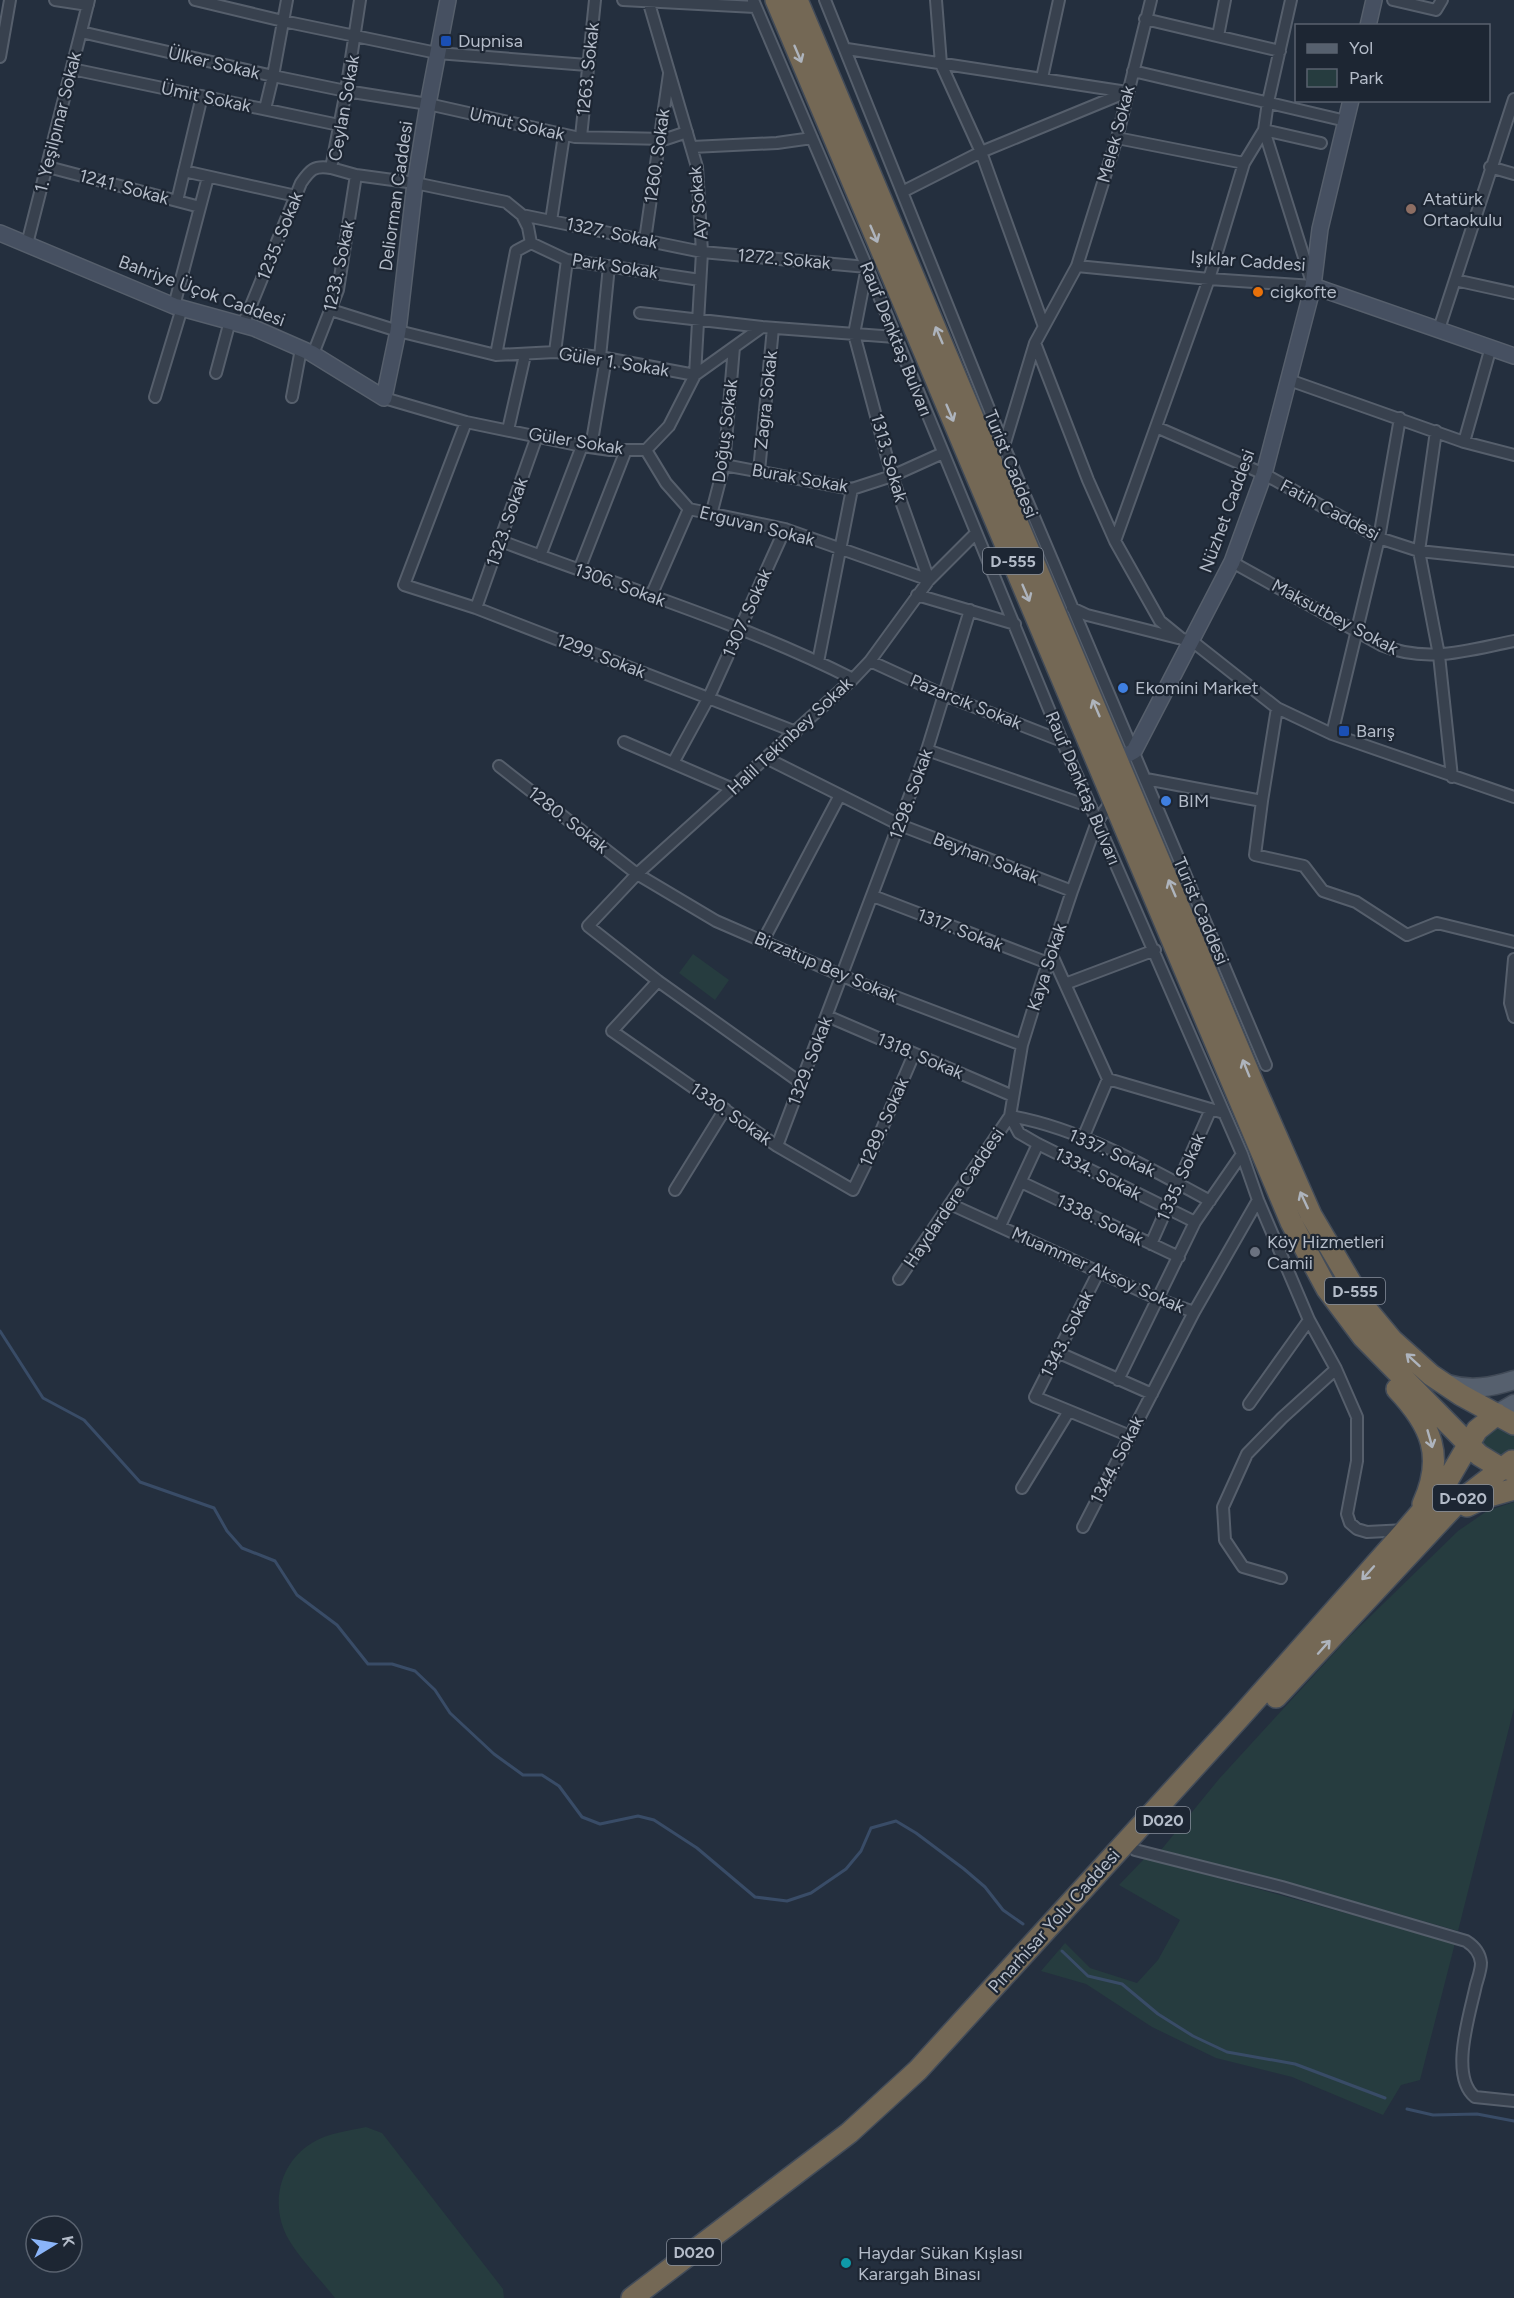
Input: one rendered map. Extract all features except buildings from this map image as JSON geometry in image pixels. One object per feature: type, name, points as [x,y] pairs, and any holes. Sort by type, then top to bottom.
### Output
[{"type":"highway","name":"Rauf Denktaş Bulvarı","points":[[776,0],[1291,1222],[1327,1289],[1363,1337],[1379,1356],[1455,1428],[1469,1445]]},
{"type":"highway","name":"D-555","points":[[797,0],[1126,756],[1221,981],[1290,1171],[1311,1215],[1339,1266],[1380,1326],[1405,1353],[1438,1380],[1508,1414]]},
{"type":"highway","points":[[1327,1289],[1352,1336],[1415,1410],[1432,1441],[1434,1461],[1417,1532]]},
{"type":"highway","name":"Pınarhisar Yolu Caddesi","points":[[654,2298],[840,2156],[899,2106],[938,2067],[1136,1850],[1417,1532],[1477,1430],[1508,1414]]},
{"type":"highway","name":"D-555","points":[[1469,1445],[1483,1457],[1511,1466]]},
{"type":"highway","name":"Pınarhisar Yolu Caddesi","points":[[633,2298],[849,2133],[918,2070],[1233,1724],[1417,1532],[1511,1466]]},
{"type":"highway","points":[[1417,1532],[1472,1503],[1514,1490]]},
{"type":"main road","points":[[1438,1380],[1472,1388],[1498,1385],[1514,1380]]},
{"type":"street","points":[[0,57],[10,0]]},
{"type":"street","points":[[56,0],[89,3]]},
{"type":"street","points":[[195,0],[238,5],[284,21],[356,34],[437,53],[587,65]]},
{"type":"street","points":[[265,109],[284,21],[286,0]]},
{"type":"street","name":"Ceylan Sokak","points":[[360,0],[356,34],[331,168],[357,175],[416,183]]},
{"type":"street","name":"Deliorman Caddesi","points":[[384,398],[398,331],[428,104],[448,0]]},
{"type":"street","name":"1263. Sokak","points":[[581,137],[594,0]]},
{"type":"street","points":[[623,0],[754,3]]},
{"type":"street","name":"Turist Caddesi","points":[[825,0],[847,49],[1004,446],[1072,608],[1126,756],[1146,779],[1221,981],[1266,1065]]},
{"type":"street","points":[[936,0],[941,64],[981,152],[1043,324]]},
{"type":"street","points":[[1042,78],[1059,0]]},
{"type":"street","name":"Melek Sokak","points":[[1004,446],[1035,343],[1043,324],[1077,266],[1117,138],[1151,0]]},
{"type":"street","points":[[1218,36],[1225,0]]},
{"type":"street","points":[[1116,541],[1209,279],[1244,163],[1264,130],[1291,0]]},
{"type":"street","points":[[1368,24],[1374,0]]},
{"type":"street","points":[[1393,0],[1436,10],[1442,0]]},
{"type":"street","name":"Ay Sokak","points":[[649,1],[697,167],[702,252],[695,375]]},
{"type":"street","name":"1. Yeşilpınar Sokak","points":[[27,244],[89,3]]},
{"type":"street","name":"Rauf Denktaş Bulvarı","points":[[754,3],[867,267],[1062,741],[1242,1154],[1258,1200],[1309,1320],[1336,1369],[1357,1417],[1357,1461],[1347,1514],[1350,1524],[1367,1532],[1417,1532]]},
{"type":"street","points":[[1145,19],[1280,51]]},
{"type":"street","name":"Ülker Sokak","points":[[81,32],[346,91]]},
{"type":"street","points":[[847,49],[1127,92]]},
{"type":"street","name":"Ümit Sokak","points":[[72,69],[339,125]]},
{"type":"street","points":[[1133,71],[1346,122]]},
{"type":"street","name":"1260. Sokak","points":[[645,240],[670,72]]},
{"type":"street","name":"Umut Sokak","points":[[346,91],[428,104],[564,135],[666,139],[687,132]]},
{"type":"street","points":[[902,192],[981,152],[1127,92]]},
{"type":"street","points":[[177,201],[202,96]]},
{"type":"street","points":[[1439,329],[1514,99]]},
{"type":"street","name":"Nüzhet Caddesi","points":[[1126,756],[1187,640],[1232,562],[1264,474],[1313,286],[1320,229],[1351,102]]},
{"type":"street","points":[[1264,130],[1321,143]]},
{"type":"street","points":[[1264,130],[1313,286]]},
{"type":"street","points":[[550,221],[564,135]]},
{"type":"street","points":[[692,147],[777,143],[812,138]]},
{"type":"street","points":[[1117,138],[1244,163]]},
{"type":"street","name":"1235. Sokak","points":[[216,373],[301,183],[311,168],[319,166],[331,168]]},
{"type":"street","name":"1241. Sokak","points":[[48,167],[200,207]]},
{"type":"street","points":[[1490,167],[1514,174]]},
{"type":"street","points":[[184,171],[296,196]]},
{"type":"street","name":"1233. Sokak","points":[[292,397],[307,352],[331,310],[338,290],[357,175]]},
{"type":"street","points":[[155,397],[208,177]]},
{"type":"street","points":[[416,183],[506,202],[522,215],[528,227],[531,243],[516,251],[496,355]]},
{"type":"street","name":"1327. Sokak","points":[[522,215],[702,252]]},
{"type":"street","name":"Bahriye Üçok Caddesi","points":[[0,233],[178,307],[237,323],[307,352],[384,398]]},
{"type":"street","name":"Park Sokak","points":[[531,243],[567,260],[700,280]]},
{"type":"street","name":"1272. Sokak","points":[[702,252],[867,267]]},
{"type":"street","points":[[555,352],[567,260]]},
{"type":"street","points":[[540,556],[587,446],[603,358],[609,266]]},
{"type":"street","name":"Işıklar Caddesi","points":[[1077,266],[1209,279],[1313,286],[1514,356]]},
{"type":"street","points":[[854,334],[867,267]]},
{"type":"street","points":[[1455,280],[1514,293]]},
{"type":"street","name":"Güler 1. Sokak","points":[[331,310],[398,331],[496,355],[555,352],[603,358],[695,375]]},
{"type":"street","points":[[640,313],[768,327],[896,337]]},
{"type":"street","name":"Güler Sokak","points":[[384,398],[466,422],[587,446],[646,450],[669,426],[695,375],[734,346],[768,327]]},
{"type":"street","name":"Zagra Sokak","points":[[759,471],[768,327]]},
{"type":"street","name":"1313. Sokak","points":[[854,334],[892,476],[929,580]]},
{"type":"street","points":[[1035,343],[1088,480],[1116,541],[1160,621],[1277,708],[1332,734],[1514,797]]},
{"type":"street","name":"Doğuş Sokak","points":[[711,515],[724,465],[734,346]]},
{"type":"street","points":[[1464,442],[1491,347]]},
{"type":"street","points":[[508,430],[525,355]]},
{"type":"street","points":[[1289,380],[1464,442],[1514,455]]},
{"type":"street","points":[[1332,734],[1355,630],[1379,538],[1400,418]]},
{"type":"street","name":"1299. Sokak","points":[[466,422],[404,585],[476,608],[796,732]]},
{"type":"street","name":"Fatih Caddesi","points":[[1156,427],[1264,474],[1379,538],[1419,551],[1514,561]]},
{"type":"street","points":[[1436,431],[1419,551],[1439,655],[1452,777]]},
{"type":"street","name":"1323. Sokak","points":[[476,608],[537,436]]},
{"type":"street","points":[[579,570],[626,450]]},
{"type":"street","name":"Erguvan Sokak","points":[[646,450],[666,483],[689,509],[785,529],[929,580]]},
{"type":"street","name":"Burak Sokak","points":[[724,465],[852,489],[892,476],[943,453]]},
{"type":"street","points":[[818,662],[852,489]]},
{"type":"street","points":[[651,596],[689,509]]},
{"type":"street","name":"1307. Sokak","points":[[673,763],[709,697],[785,529]]},
{"type":"street","name":"Halil Tekinbey Sokak","points":[[658,981],[588,926],[637,874],[734,789],[870,661],[929,580],[976,532]]},
{"type":"street","name":"1306. Sokak","points":[[501,541],[740,628]]},
{"type":"street","name":"Maksutbey Sokak","points":[[1232,562],[1401,653],[1439,655],[1514,641]]},
{"type":"street","points":[[917,595],[1015,624]]},
{"type":"street","points":[[1072,608],[1087,615],[1187,640]]},
{"type":"street","name":"1298. Sokak","points":[[842,976],[927,750],[970,610]]},
{"type":"street","points":[[740,628],[852,679]]},
{"type":"street","name":"Pazarcık Sokak","points":[[870,661],[944,695],[1062,741]]},
{"type":"street","points":[[1277,708],[1255,855],[1304,866],[1323,891],[1356,902],[1407,935],[1437,923],[1514,942]]},
{"type":"street","points":[[624,742],[734,789]]},
{"type":"street","points":[[927,750],[1091,807]]},
{"type":"street","name":"Beyhan Sokak","points":[[766,759],[900,825],[1072,891]]},
{"type":"street","name":"1280. Sokak","points":[[498,766],[637,874]]},
{"type":"street","points":[[1146,779],[1262,801]]},
{"type":"street","points":[[763,941],[840,795]]},
{"type":"street","name":"Kaya Sokak","points":[[1010,1116],[1022,1046],[1050,958],[1097,822],[1112,800]]},
{"type":"street","name":"Birzatup Bey Sokak","points":[[637,874],[716,921],[842,976],[1022,1046]]},
{"type":"street","name":"1317. Sokak","points":[[873,896],[1050,958]]},
{"type":"street","points":[[1065,984],[1155,951]]},
{"type":"street","points":[[1050,958],[1065,984],[1108,1079],[1083,1138]]},
{"type":"street","points":[[1514,959],[1510,1003],[1514,1017]]},
{"type":"street","name":"1329. Sokak","points":[[777,1146],[842,976]]},
{"type":"street","points":[[658,981],[801,1083]]},
{"type":"street","name":"1330. Sokak","points":[[658,981],[612,1031],[777,1146],[853,1190]]},
{"type":"street","name":"1318. Sokak","points":[[827,1016],[1013,1096]]},
{"type":"street","name":"1289. Sokak","points":[[853,1190],[914,1054]]},
{"type":"street","points":[[1108,1079],[1249,1122]]},
{"type":"street","points":[[675,1190],[725,1109]]},
{"type":"street","name":"1335. Sokak","points":[[1151,1244],[1211,1109]]},
{"type":"street","name":"1337. Sokak","points":[[1010,1116],[1031,1120],[1083,1138],[1210,1201]]},
{"type":"street","name":"1334. Sokak","points":[[1010,1116],[1019,1133],[1038,1144],[1195,1222]]},
{"type":"street","name":"Haydardere Caddesi","points":[[899,1279],[1010,1116]]},
{"type":"street","points":[[1000,1226],[1038,1144]]},
{"type":"street","points":[[1118,1380],[1195,1222],[1242,1154]]},
{"type":"street","name":"1338. Sokak","points":[[1021,1182],[1179,1257]]},
{"type":"street","name":"Muammer Aksoy Sokak","points":[[950,1204],[1158,1299],[1194,1312],[1258,1200]]},
{"type":"street","name":"1343. Sokak","points":[[1069,1411],[1035,1397],[1098,1271]]},
{"type":"street","name":"1344. Sokak","points":[[1083,1527],[1194,1312]]},
{"type":"street","points":[[1249,1404],[1309,1320]]},
{"type":"street","name":"1344. Sokak","points":[[1057,1352],[1152,1394]]},
{"type":"street","points":[[1281,1578],[1243,1567],[1225,1540],[1223,1507],[1247,1454],[1282,1418],[1336,1369]]},
{"type":"street","points":[[1022,1488],[1069,1411],[1130,1436]]},
{"type":"street","points":[[1136,1850],[1282,1887],[1466,1941],[1474,1946],[1481,1963],[1465,2034],[1463,2058],[1465,2085],[1475,2097],[1514,2101]]},
{"type":"green space","points":[[693,954],[729,980],[715,1000],[679,973]]},
{"type":"green space","points":[[1491,1425],[1514,1431],[1514,1450],[1506,1457],[1494,1457],[1484,1445],[1485,1435]]},
{"type":"green space","points":[[1514,1502],[1514,1708],[1458,1931],[1161,1850],[1219,1779],[1348,1638],[1458,1531],[1487,1511]]},
{"type":"green space","points":[[1145,1858],[1455,1943],[1420,2080],[1401,2085],[1383,2115],[1292,2077],[1216,2058],[1152,2027],[1086,1984],[1041,1971],[1065,1943],[1090,1968],[1137,1983],[1158,1960],[1180,1920],[1119,1885]]},
{"type":"green space","points":[[366,2127],[382,2133],[503,2289],[504,2298],[335,2298],[305,2262],[289,2240],[283,2227],[279,2200],[285,2174],[292,2162],[312,2143],[331,2135]]},
{"type":"waterway","points":[[0,1331],[43,1398],[84,1420],[140,1482],[214,1508],[227,1531],[242,1548],[275,1561],[297,1595],[337,1625],[368,1664],[392,1664],[415,1671],[435,1690],[450,1713],[494,1754],[523,1775],[542,1775],[559,1786],[582,1817],[600,1824],[638,1816],[654,1820],[697,1848],[755,1897],[787,1901],[811,1893],[846,1869],[861,1851],[871,1828],[896,1821],[964,1869],[985,1887],[1003,1910],[1023,1924]]},
{"type":"waterway","points":[[1062,1951],[1088,1976],[1122,1984],[1158,2014],[1193,2036],[1227,2052],[1295,2064],[1385,2098]]},
{"type":"waterway","points":[[1407,2109],[1433,2115],[1477,2114],[1514,2121]]},
{"type":"place","name":"Dupnisa","points":[[446,41]]},
{"type":"place","name":"Atatürk Ortaokulu","points":[[1411,209]]},
{"type":"place","name":"cigkofte","points":[[1258,292]]},
{"type":"place","name":"Ekomini Market","points":[[1123,688]]},
{"type":"place","name":"Barış","points":[[1344,731]]},
{"type":"place","name":"BIM","points":[[1166,801]]},
{"type":"place","name":"Köy Hizmetleri Camii","points":[[1255,1252]]},
{"type":"place","name":"Haydar Sükan Kışlası Karargah Binası","points":[[846,2263]]}]
